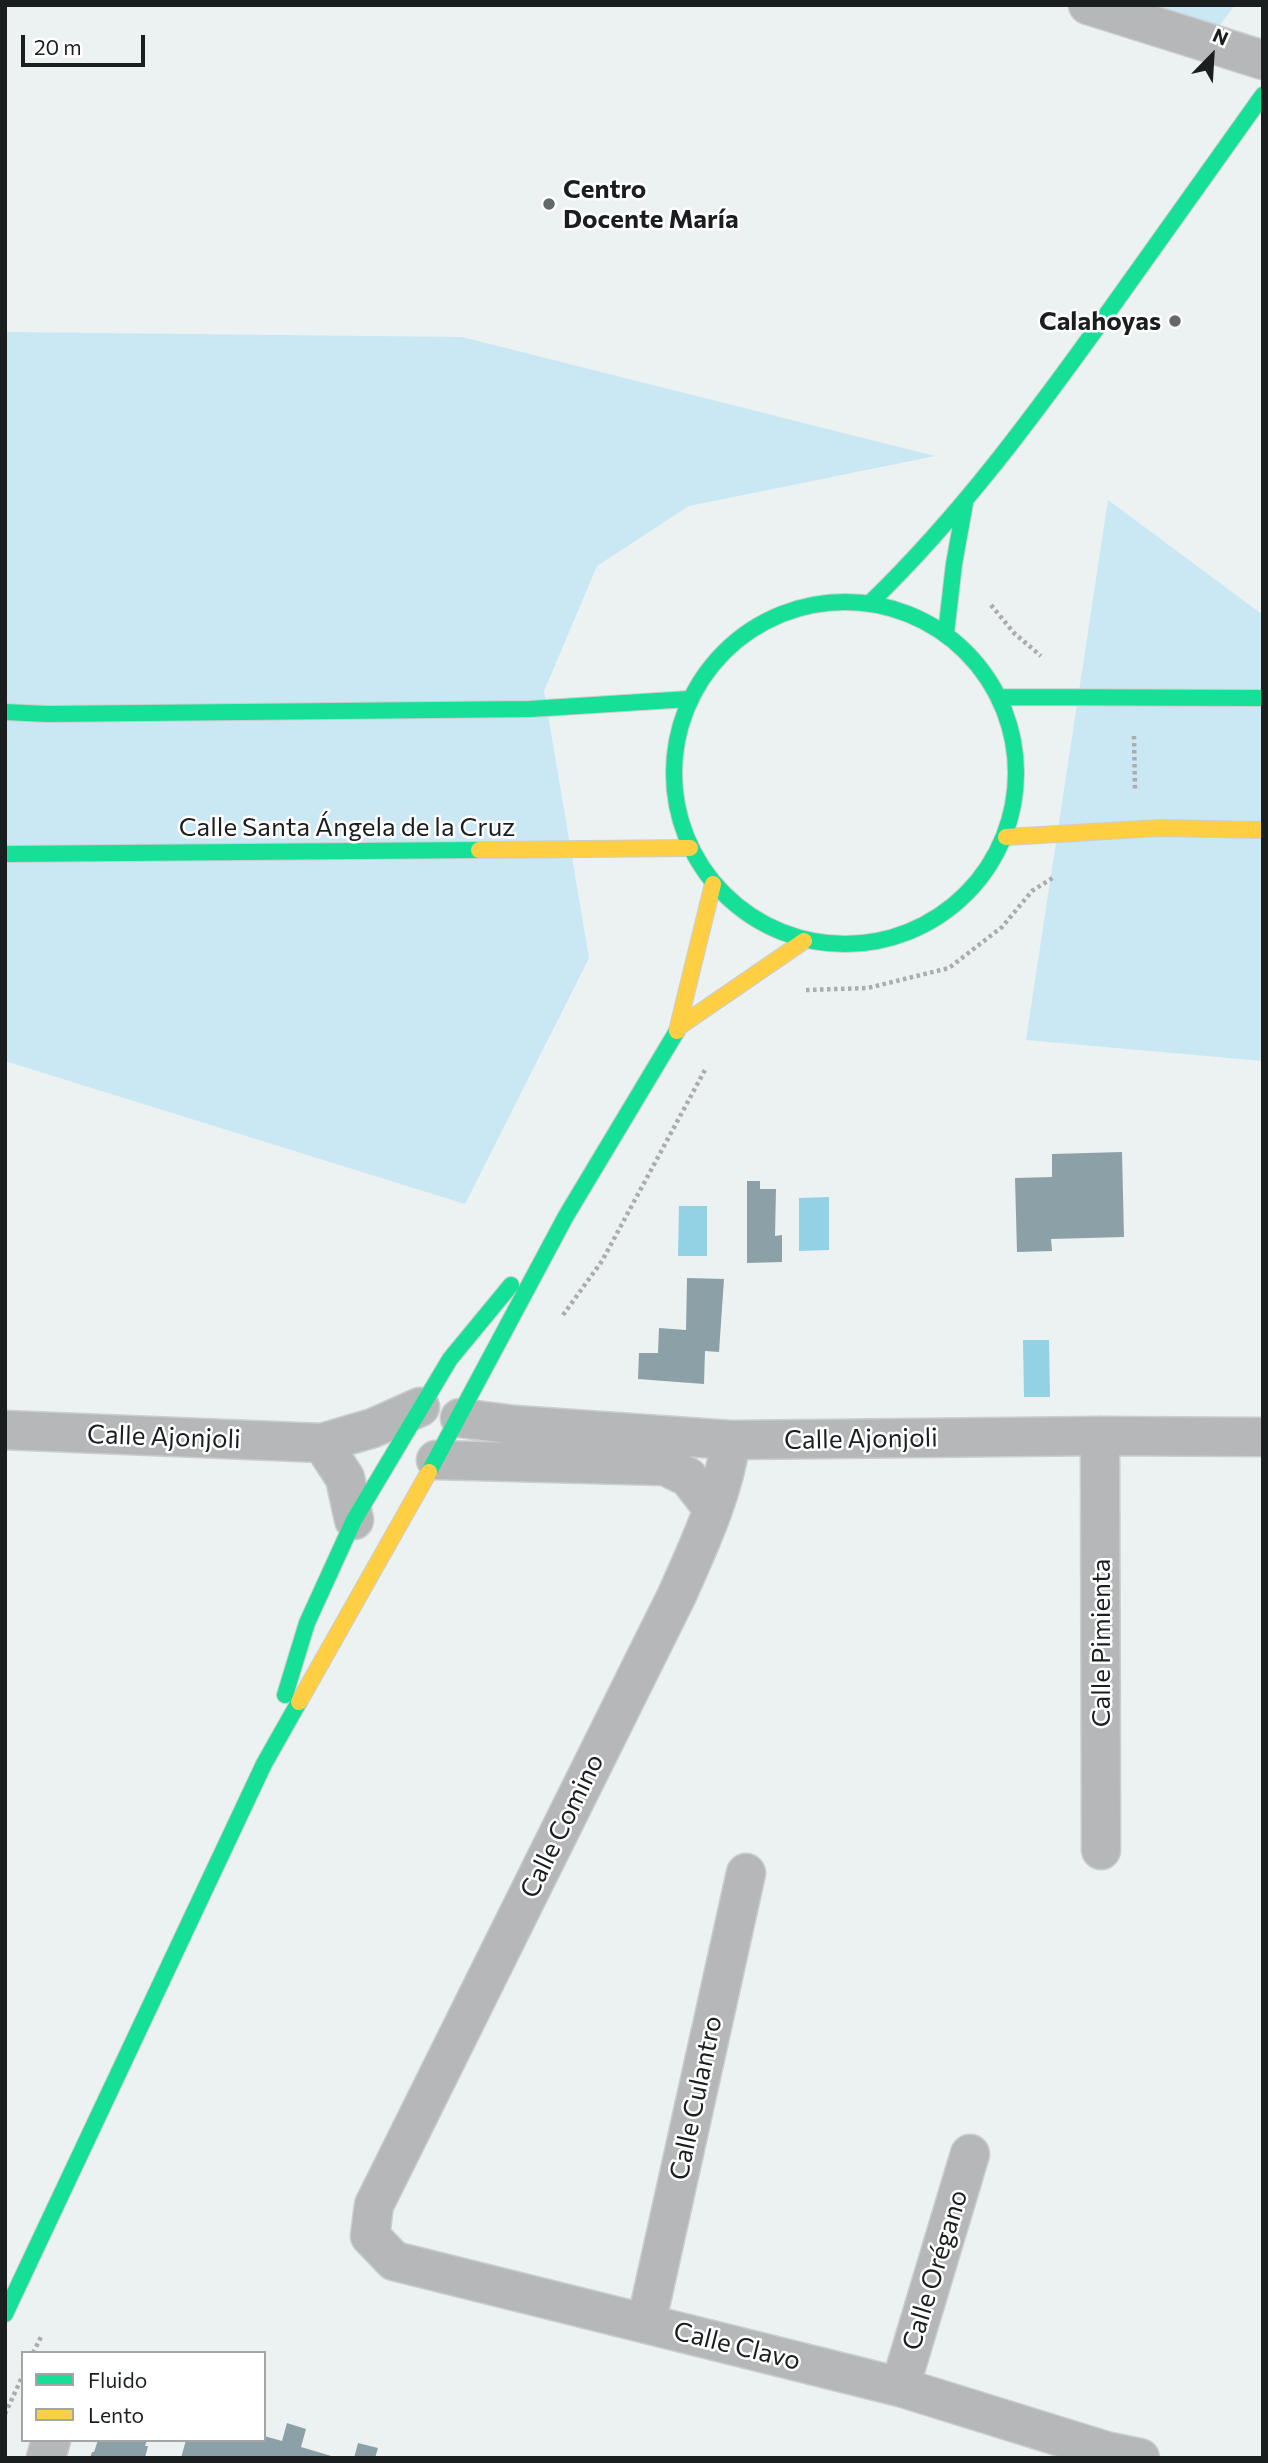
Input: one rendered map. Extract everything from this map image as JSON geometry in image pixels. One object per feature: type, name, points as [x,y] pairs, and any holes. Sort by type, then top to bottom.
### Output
[{"type":"main road","points":[[870,603],[965,503],[1035,413],[1263,95]]},
{"type":"main road","points":[[946,634],[954,564],[965,503]]},
{"type":"main road","points":[[870,603],[910,614],[946,634],[977,662],[1000,698],[1015,743],[1017,791],[1006,837],[973,889],[924,927],[865,945],[804,941],[754,919],[713,884],[690,848],[675,799],[674,748],[690,699],[720,654],[764,621],[816,604],[870,603]]},
{"type":"main road","points":[[1000,698],[1263,698]]},
{"type":"main road","points":[[5,712],[47,714],[530,709],[690,699]]},
{"type":"main road","points":[[1006,837],[1135,829],[1263,830]]},
{"type":"main road","name":"Calle Santa Ángela de la Cruz","points":[[5,855],[690,848]]},
{"type":"main road","points":[[5,2314],[264,1764],[460,1418],[566,1216],[680,1026],[713,884]]},
{"type":"main road","points":[[680,1026],[804,941]]},
{"type":"main road","points":[[264,1764],[307,1623],[355,1520],[419,1407],[450,1359],[566,1216]]},
{"type":"street","points":[[1088,5],[1263,60]]},
{"type":"street","name":"Calle Ajonjoli","points":[[5,1430],[323,1443],[373,1428],[419,1407]]},
{"type":"street","name":"Calle Ajonjoli","points":[[460,1418],[515,1425],[731,1440],[1263,1437]]},
{"type":"street","name":"Calle Pimienta","points":[[1100,1436],[1101,1850]]},
{"type":"street","name":"Calle Comino","points":[[374,2205],[677,1595],[707,1529],[731,1440]]},
{"type":"street","points":[[323,1443],[345,1478],[355,1520]]},
{"type":"street","points":[[436,1460],[665,1466],[688,1477],[713,1509]]},
{"type":"street","name":"Calle Culantro","points":[[646,2324],[746,1873]]},
{"type":"street","name":"Calle Orégano","points":[[900,2387],[970,2154]]},
{"type":"street","name":"Calle Clavo","points":[[374,2205],[369,2236],[394,2261],[900,2387],[1106,2451],[1140,2458]]},
{"type":"path","points":[[983,596],[1014,633],[1035,653],[1045,657]]},
{"type":"path","points":[[1134,699],[1135,829]]},
{"type":"path","points":[[801,990],[867,988],[949,968],[1002,927],[1032,891],[1055,877]]},
{"type":"path","points":[[557,1325],[601,1261],[708,1065]]},
{"type":"path","points":[[34,2351],[45,2328]]},
{"type":"path","points":[[5,2414],[21,2379]]},
{"type":"shaded area","points":[[1145,5],[1235,5],[1217,29]]},
{"type":"shaded area","points":[[5,332],[462,337],[935,456],[689,506],[597,566],[544,691],[589,958],[465,1204],[5,1061]]},
{"type":"shaded area","points":[[1108,500],[1263,615],[1263,1061],[1026,1040]]},
{"type":"water","points":[[829,1197],[829,1250],[799,1251],[799,1198]]},
{"type":"water","points":[[679,1206],[707,1206],[707,1256],[678,1256]]},
{"type":"water","points":[[1023,1340],[1049,1340],[1050,1397],[1024,1397]]},
{"type":"building","points":[[1122,1152],[1124,1237],[1051,1239],[1052,1251],[1017,1252],[1015,1178],[1052,1177],[1052,1154]]},
{"type":"building","points":[[747,1181],[760,1181],[760,1189],[776,1189],[775,1236],[782,1235],[782,1262],[747,1263]]},
{"type":"building","points":[[687,1278],[724,1279],[719,1352],[705,1351],[704,1384],[638,1379],[639,1353],[658,1353],[659,1328],[686,1330]]},
{"type":"building","points":[[287,2423],[306,2429],[301,2447],[338,2458],[181,2458],[185,2442],[266,2442],[266,2437],[282,2441]]},
{"type":"building","points":[[97,2442],[146,2442],[145,2446],[148,2446],[145,2458],[90,2458]]},
{"type":"building","points":[[358,2443],[378,2448],[375,2458],[354,2458]]},
{"type":"traffic: fast","points":[[870,603],[935,535],[996,463],[1109,311],[1263,95]]},
{"type":"traffic: fast","points":[[946,633],[965,503]]},
{"type":"traffic: fast","points":[[845,602],[878,605],[910,615],[940,631],[966,652],[987,678],[1003,708],[1013,740],[1016,773],[1013,806],[1003,838],[987,868],[966,894],[940,915],[910,931],[878,941],[845,944],[812,941],[780,931],[750,915],[724,894],[703,868],[687,838],[677,806],[674,773],[677,740],[687,708],[703,678],[724,652],[750,631],[780,615],[812,605],[845,602]]},
{"type":"traffic: fast","points":[[1000,697],[1263,698]]},
{"type":"traffic: fast","points":[[5,712],[47,714],[530,709],[689,699]]},
{"type":"traffic: fast","points":[[5,854],[479,850]]},
{"type":"traffic: fast","points":[[429,1472],[566,1216],[677,1031]]},
{"type":"traffic: fast","points":[[285,1695],[307,1623],[354,1520],[450,1359],[511,1285]]},
{"type":"traffic: fast","points":[[5,2314],[264,1764],[299,1702]]},
{"type":"traffic: slow","points":[[1006,837],[1159,828],[1263,830]]},
{"type":"traffic: slow","points":[[479,850],[690,848]]},
{"type":"traffic: slow","points":[[677,1031],[713,884]]},
{"type":"traffic: slow","points":[[680,1026],[804,941]]},
{"type":"traffic: slow","points":[[299,1702],[429,1472]]},
{"type":"place","name":"Centro Docente María","points":[[549,204]]},
{"type":"place","name":"Calahoyas","points":[[1175,321]]}]
